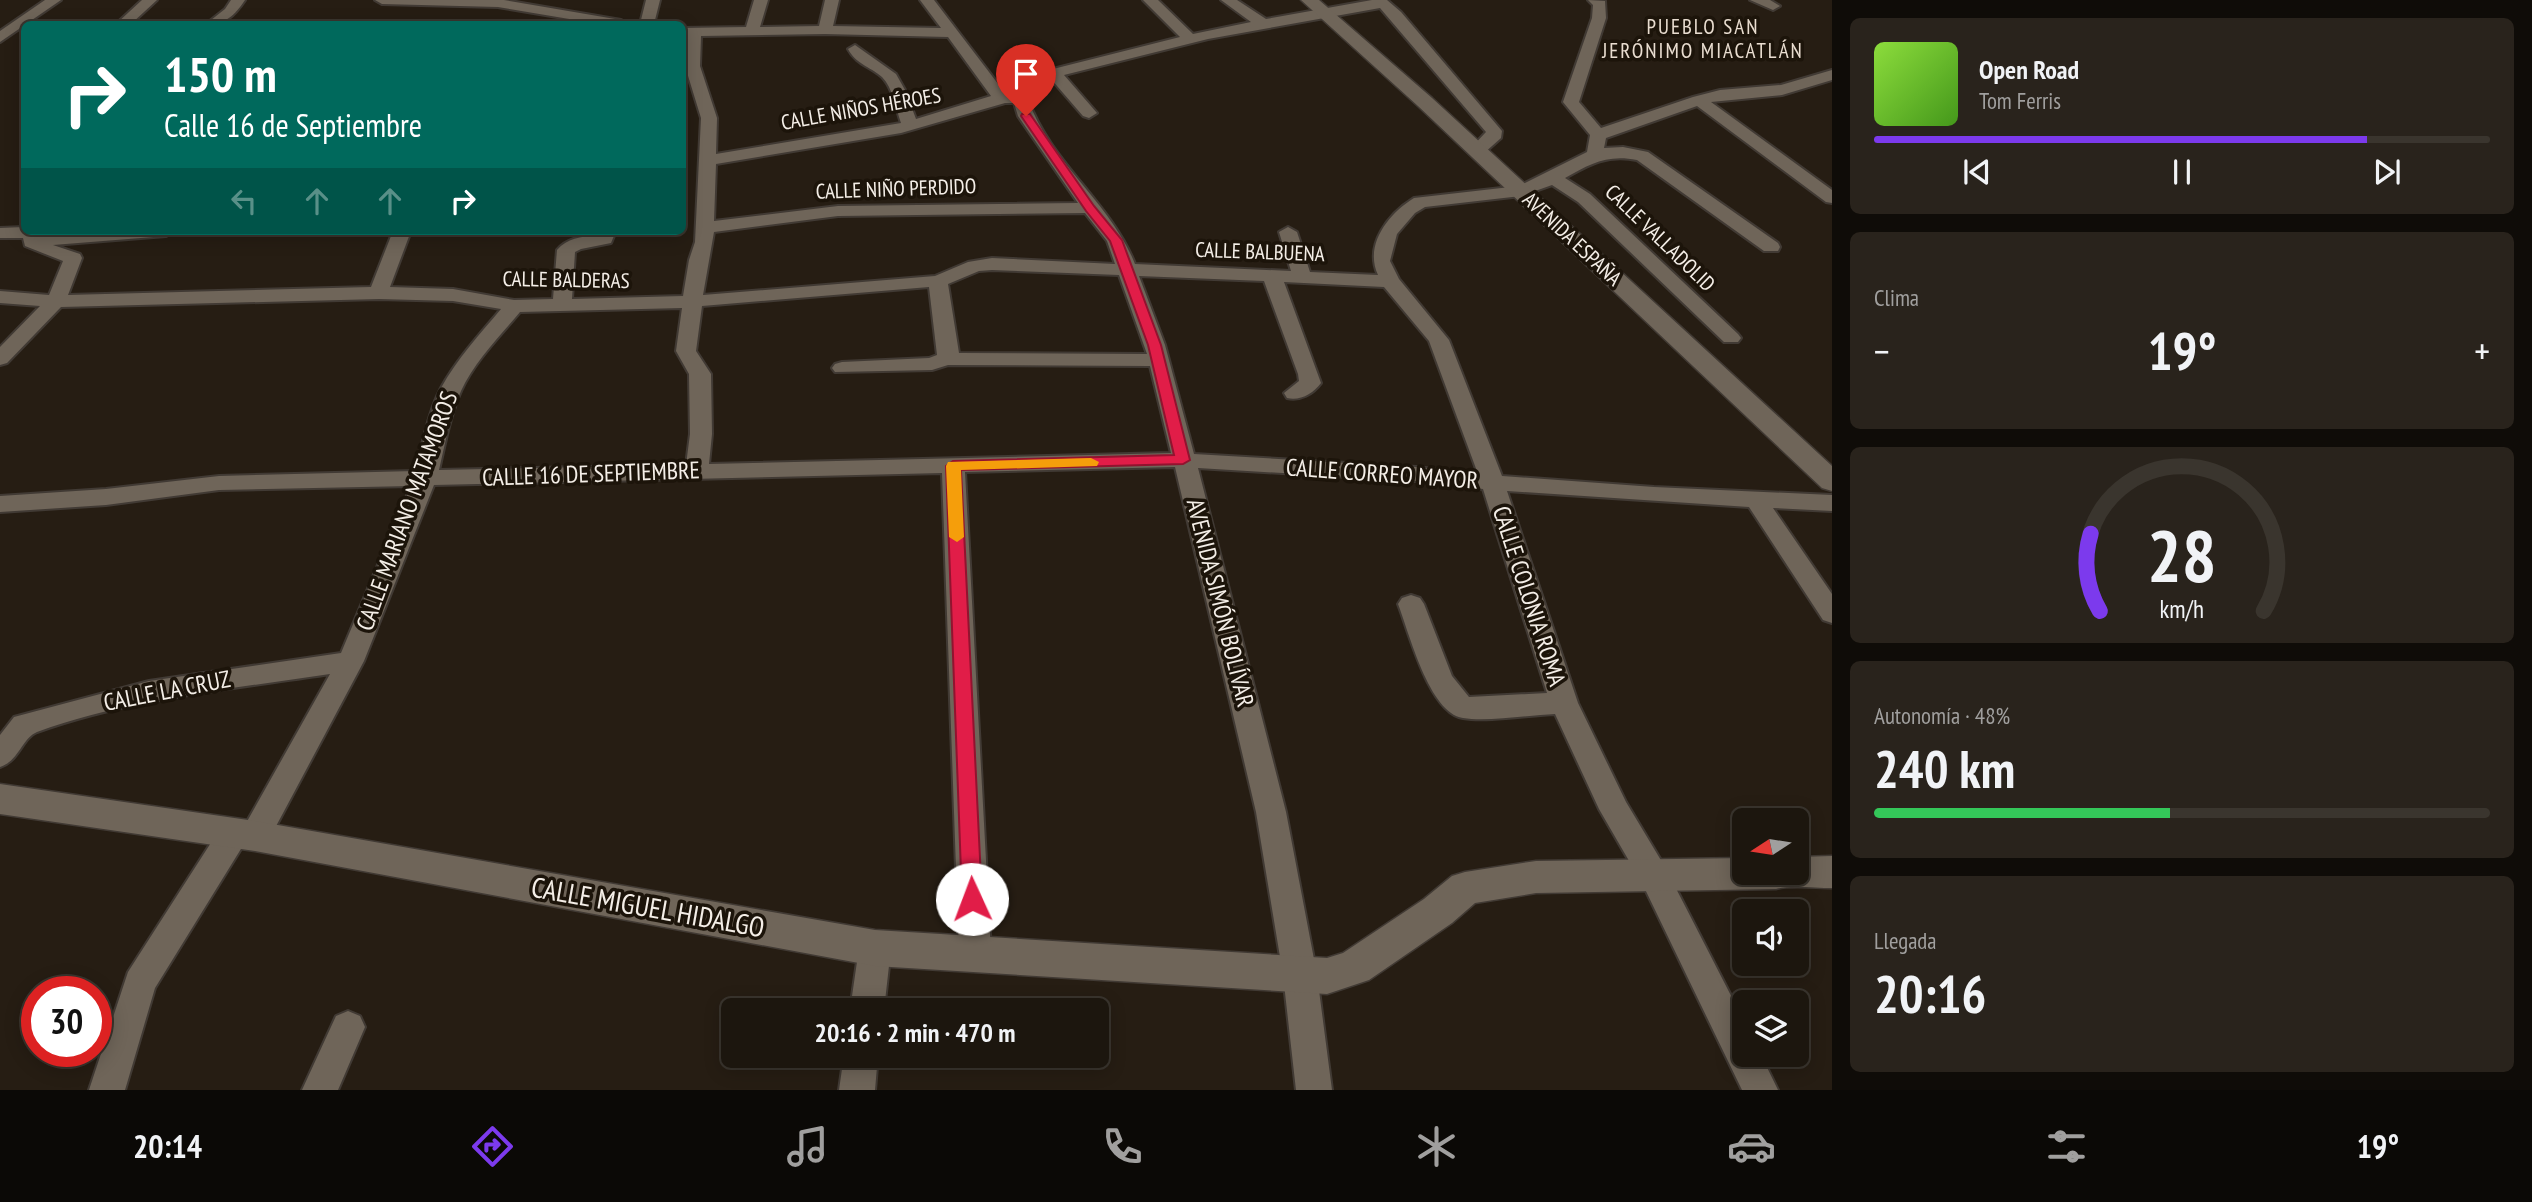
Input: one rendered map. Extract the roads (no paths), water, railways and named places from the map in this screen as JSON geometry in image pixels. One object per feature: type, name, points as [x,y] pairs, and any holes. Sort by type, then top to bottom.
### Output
[{"type":"street","points":[[24,21],[54,0]]},
{"type":"street","points":[[126,21],[150,0]]},
{"type":"street","points":[[216,21],[230,12],[238,0]]},
{"type":"street","points":[[382,0],[443,7],[512,5],[604,21]]},
{"type":"street","points":[[648,21],[653,0]]},
{"type":"street","points":[[752,31],[761,0]]},
{"type":"street","points":[[825,30],[831,0]]},
{"type":"street","name":"AVENIDA SIMÓN BOLÍVAR","points":[[927,0],[951,33],[1026,116],[1090,208],[1116,240],[1128,271],[1159,360],[1234,653],[1271,813],[1300,975],[1314,1090]]},
{"type":"street","points":[[1150,0],[1189,38]]},
{"type":"street","points":[[1228,0],[1263,24]]},
{"type":"street","name":"AVENIDA ESPAÑA","points":[[1308,0],[1521,191],[1832,482]]},
{"type":"street","points":[[1595,0],[1600,4],[1599,18],[1571,102],[1598,135],[1595,154],[1623,152],[1642,156],[1771,247]]},
{"type":"street","points":[[1757,0],[1773,6]]},
{"type":"street","points":[[1010,97],[1037,79],[1054,73],[1189,38],[1263,24],[1328,16],[1381,1],[1396,15],[1494,131],[1495,135],[1476,150]]},
{"type":"street","points":[[0,38],[21,23]]},
{"type":"street","points":[[697,471],[701,434],[700,374],[686,351],[705,228],[709,160],[708,109],[691,67],[689,32],[825,30],[951,33]]},
{"type":"street","points":[[855,49],[859,58],[892,80],[910,126]]},
{"type":"street","points":[[1054,73],[1089,113]]},
{"type":"street","points":[[1598,135],[1699,100],[1720,95],[1782,90],[1832,75]]},
{"type":"street","name":"CALLE NIÑOS HÉROES","points":[[709,160],[779,146],[910,126],[1010,97]]},
{"type":"street","points":[[1699,100],[1832,198]]},
{"type":"street","name":"CALLE COLONIA ROMA","points":[[1595,154],[1521,191],[1445,197],[1420,202],[1409,209],[1388,233],[1381,261],[1390,281],[1439,340],[1493,483],[1564,703],[1614,809],[1654,876],[1760,1090]]},
{"type":"street","name":"CALLE VALLADOLID","points":[[1552,177],[1584,198],[1731,338]]},
{"type":"street","name":"CALLE NIÑO PERDIDO","points":[[705,228],[838,211],[1090,208]]},
{"type":"street","points":[[1288,232],[1302,276]]},
{"type":"street","points":[[0,233],[21,234]]},
{"type":"street","points":[[0,359],[56,301],[73,258],[50,251],[32,235]]},
{"type":"street","points":[[379,293],[400,235]]},
{"type":"street","points":[[562,305],[566,250],[575,244],[604,240],[606,235]]},
{"type":"street","name":"CALLE BALDERAS","points":[[0,297],[56,301],[379,293],[453,295],[514,306],[562,305],[694,300],[938,281],[975,266],[992,264],[1128,271]]},
{"type":"street","name":"CALLE BALBUENA","points":[[1128,271],[1271,274],[1390,281]]},
{"type":"street","points":[[1271,274],[1309,374],[1310,383],[1295,393]]},
{"type":"street","points":[[938,281],[949,352],[946,359]]},
{"type":"street","name":"CALLE MARIANO MATAMOROS","points":[[107,1090],[140,983],[244,835],[351,661],[425,479],[440,419],[451,389],[468,362],[514,306]]},
{"type":"street","points":[[842,368],[932,364],[946,359],[1159,360]]},
{"type":"street","name":"CALLE CORREO MAYOR","points":[[1183,460],[1416,474],[1493,483],[1832,503]]},
{"type":"street","name":"CALLE 16 DE SEPTIEMBRE","points":[[0,504],[106,497],[219,483],[1183,460]]},
{"type":"street","points":[[953,466],[975,953]]},
{"type":"street","points":[[1756,500],[1832,614]]},
{"type":"street","points":[[1411,604],[1444,687],[1455,703],[1464,708],[1564,703]]},
{"type":"street","name":"CALLE LA CRUZ","points":[[0,756],[24,725],[149,691],[351,661]]},
{"type":"street","name":"CALLE MIGUEL HIDALGO","points":[[0,799],[244,835],[875,948],[1300,975],[1327,976],[1355,967],[1438,911],[1465,888],[1536,877],[1732,874]]},
{"type":"street","points":[[1810,873],[1832,872]]},
{"type":"street","points":[[869,998],[875,948]]},
{"type":"street","points":[[320,1090],[348,1027]]},
{"type":"street","points":[[856,1090],[859,1068]]},
{"type":"district","name":"PUEBLO SAN JERÓNIMO MIACATLÁN","points":[[1703,39]]}]
